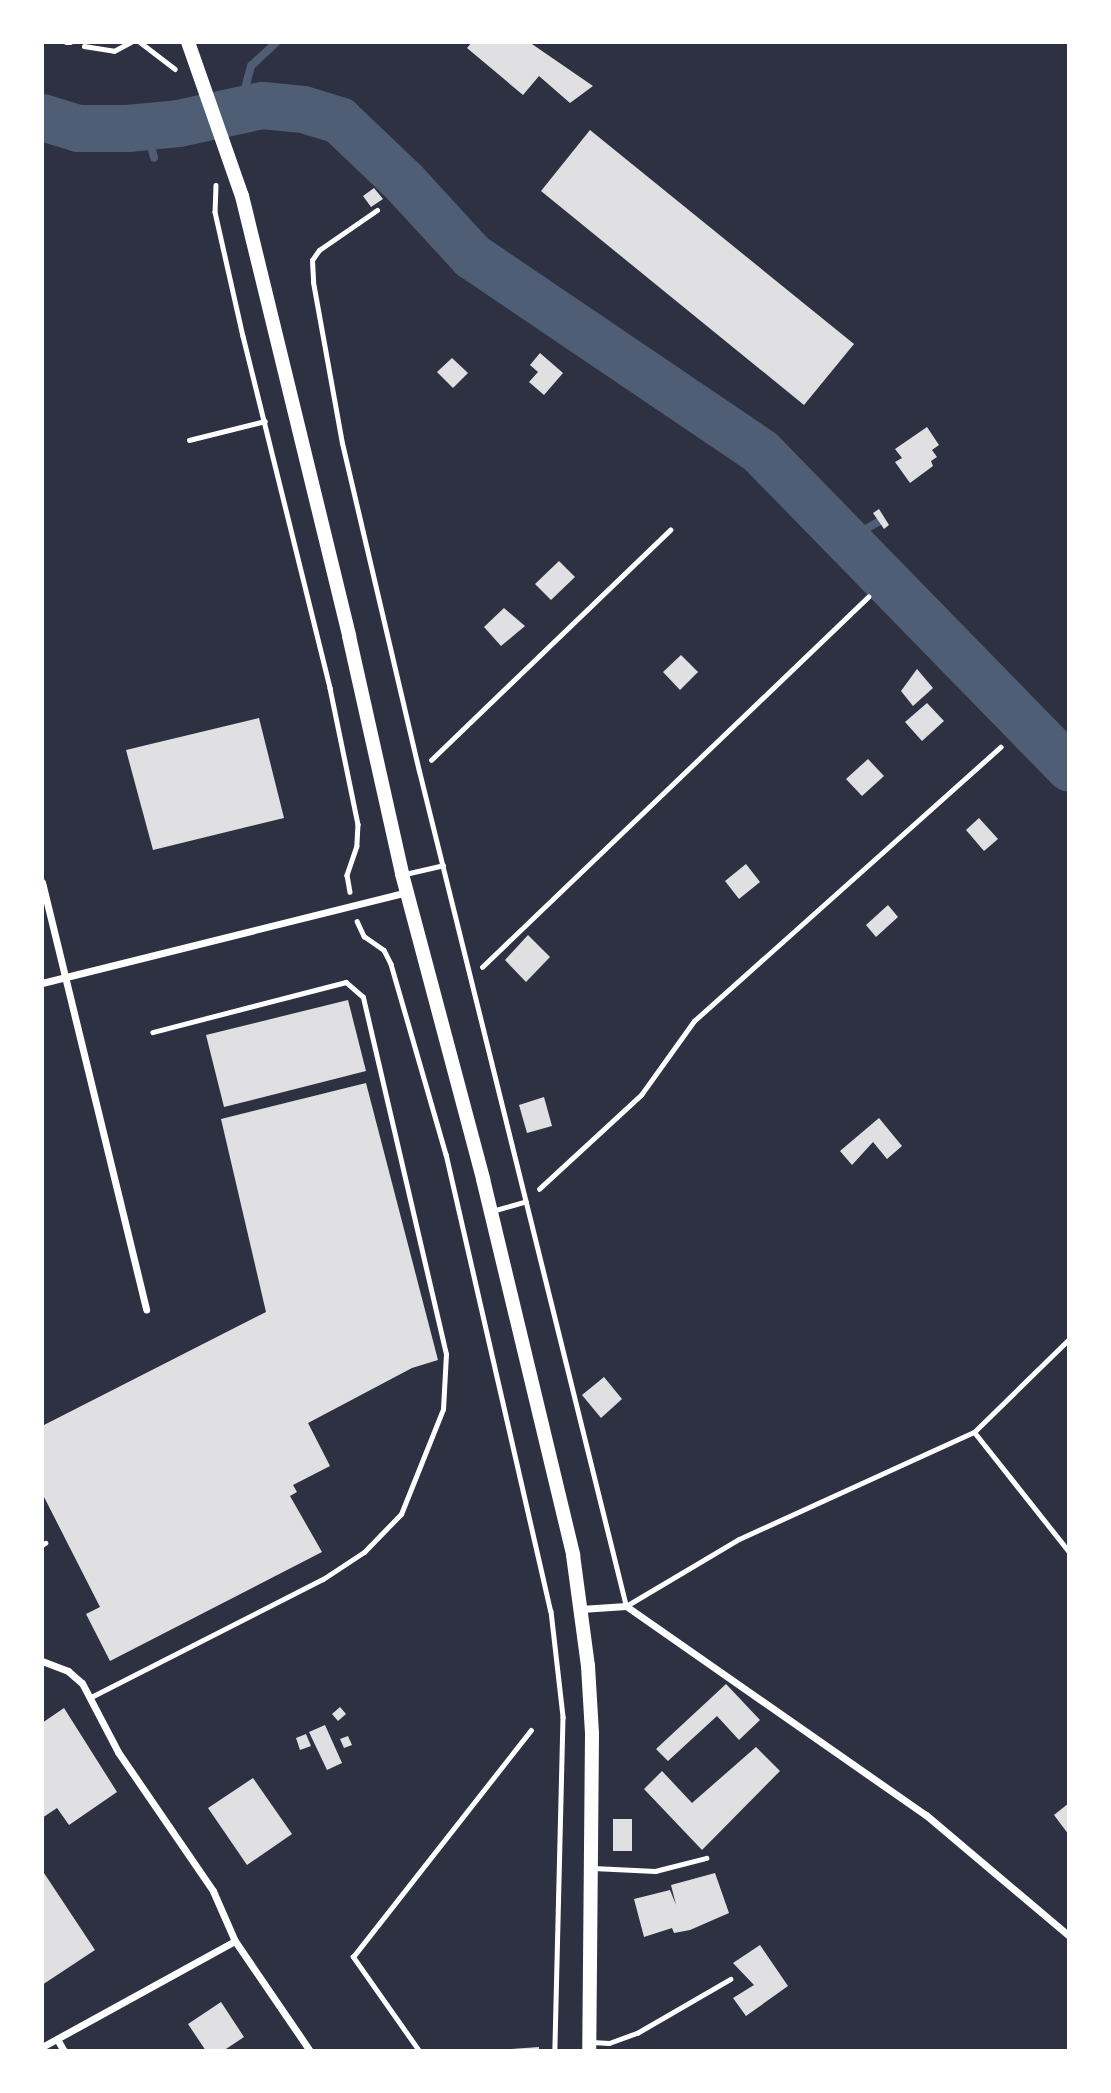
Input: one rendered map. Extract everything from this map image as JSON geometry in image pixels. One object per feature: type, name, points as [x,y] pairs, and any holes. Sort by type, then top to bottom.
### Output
[{"type":"main road","points":[[192,43],[231,161],[349,636],[406,892],[491,1211],[561,1497],[581,1609],[590,1692],[593,1868],[589,2046]]},
{"type":"street","points":[[42,882],[146,1310]]},
{"type":"street","points":[[42,983],[406,892]]},
{"type":"street","points":[[581,1609],[626,1606],[926,1815],[1069,1936]]},
{"type":"street","points":[[42,1661],[68,1671],[91,1697],[117,1752],[213,1891],[235,1941],[310,2051]]},
{"type":"street","points":[[42,2047],[235,1941]]},
{"type":"street","points":[[57,2039],[64,2051]]},
{"type":"lane","points":[[377,210],[319,250],[312,268],[342,443],[419,771],[626,1606],[739,1539],[974,1432],[1069,1339]]},
{"type":"lane","points":[[402,874],[443,865]]},
{"type":"lane","points":[[91,1697],[323,1579],[364,1552],[401,1514],[443,1409],[446,1354],[363,997],[346,982],[152,1032]]},
{"type":"lane","points":[[491,1211],[526,1201]]},
{"type":"lane","points":[[974,1432],[1069,1552]]},
{"type":"lane","points":[[593,1868],[655,1871],[706,1858]]},
{"type":"lane","points":[[589,2046],[609,2043],[637,2033],[730,1979]]},
{"type":"path","points":[[79,42],[88,49],[114,51],[131,42]]},
{"type":"path","points":[[140,42],[178,73]]},
{"type":"path","points":[[214,176],[215,212],[358,824],[358,846],[347,875],[358,927],[384,950],[391,964],[446,1154],[551,1611],[563,1717],[555,2051]]},
{"type":"path","points":[[189,440],[265,421]]},
{"type":"path","points":[[419,771],[670,530]]},
{"type":"path","points":[[471,977],[868,597]]},
{"type":"path","points":[[526,1201],[641,1095],[694,1021],[1000,747]]},
{"type":"path","points":[[419,2051],[353,1957],[531,1730]]},
{"type":"building","points":[[472,42],[529,42],[593,86],[570,103],[539,76],[523,95],[467,48]]},
{"type":"building","points":[[590,130],[854,344],[804,405],[541,191]]},
{"type":"building","points":[[374,188],[383,199],[371,207],[363,196]]},
{"type":"building","points":[[540,353],[563,373],[544,395],[529,382],[538,372],[530,365]]},
{"type":"building","points":[[452,358],[468,373],[453,388],[437,372]]},
{"type":"building","points":[[927,427],[939,445],[932,450],[937,457],[931,461],[933,466],[910,483],[895,462],[902,458],[895,449]]},
{"type":"building","points":[[879,509],[889,525],[884,529],[873,513]]},
{"type":"building","points":[[559,561],[575,577],[551,600],[535,584]]},
{"type":"building","points":[[504,608],[525,626],[501,646],[484,627]]},
{"type":"building","points":[[681,655],[698,672],[680,690],[663,672]]},
{"type":"building","points":[[917,669],[933,688],[913,706],[901,691]]},
{"type":"building","points":[[927,703],[944,721],[922,741],[905,722]]},
{"type":"building","points":[[259,718],[284,818],[153,850],[126,750]]},
{"type":"building","points":[[868,759],[884,776],[862,796],[846,779]]},
{"type":"building","points":[[979,818],[998,839],[984,851],[966,830]]},
{"type":"building","points":[[746,864],[760,882],[739,899],[725,881]]},
{"type":"building","points":[[888,905],[898,917],[876,937],[866,925]]},
{"type":"building","points":[[528,935],[550,957],[526,982],[505,960]]},
{"type":"building","points":[[348,1000],[366,1071],[224,1107],[206,1035]]},
{"type":"building","points":[[366,1083],[438,1360],[412,1368],[308,1423],[330,1466],[293,1485],[297,1492],[290,1496],[322,1552],[110,1661],[86,1614],[100,1607],[42,1493],[42,1426],[266,1312],[221,1119]]},
{"type":"building","points":[[544,1097],[552,1126],[527,1133],[519,1105]]},
{"type":"building","points":[[879,1118],[902,1146],[887,1159],[873,1142],[852,1165],[840,1151]]},
{"type":"building","points":[[604,1377],[622,1399],[601,1418],[582,1395]]},
{"type":"building","points":[[726,1684],[760,1720],[739,1740],[717,1716],[668,1761],[656,1749]]},
{"type":"building","points":[[340,1707],[346,1714],[338,1721],[332,1714]]},
{"type":"building","points":[[64,1708],[117,1792],[69,1825],[57,1808],[42,1818],[42,1723]]},
{"type":"building","points":[[325,1725],[342,1763],[327,1770],[309,1732]]},
{"type":"building","points":[[306,1734],[311,1746],[300,1750],[296,1738]]},
{"type":"building","points":[[348,1736],[352,1745],[344,1748],[340,1739]]},
{"type":"building","points":[[756,1747],[780,1771],[702,1850],[644,1789],[662,1771],[692,1803]]},
{"type":"building","points":[[253,1778],[292,1834],[247,1865],[208,1808]]},
{"type":"building","points":[[1069,1803],[1069,1835],[1054,1815]]},
{"type":"building","points":[[613,1819],[632,1819],[632,1851],[613,1851]]},
{"type":"building","points":[[42,1870],[95,1950],[42,1985]]},
{"type":"building","points":[[715,1873],[729,1913],[690,1930],[674,1933],[672,1928],[644,1937],[634,1899],[670,1890],[676,1905],[671,1885]]},
{"type":"building","points":[[760,1945],[788,1986],[746,2016],[733,1998],[754,1985],[733,1963]]},
{"type":"building","points":[[221,2002],[244,2037],[223,2051],[206,2051],[188,2024]]},
{"type":"building","points":[[539,2047],[539,2051],[511,2051],[511,2049]]},
{"type":"waterway","points":[[239,110],[251,66],[277,42]]},
{"type":"waterway","points":[[42,117],[78,128],[127,128],[178,123],[262,105],[303,109],[339,120],[403,181],[472,256],[761,452],[1069,768]]},
{"type":"waterway","points":[[145,126],[154,158]]},
{"type":"waterway","points":[[845,541],[879,521]]}]
